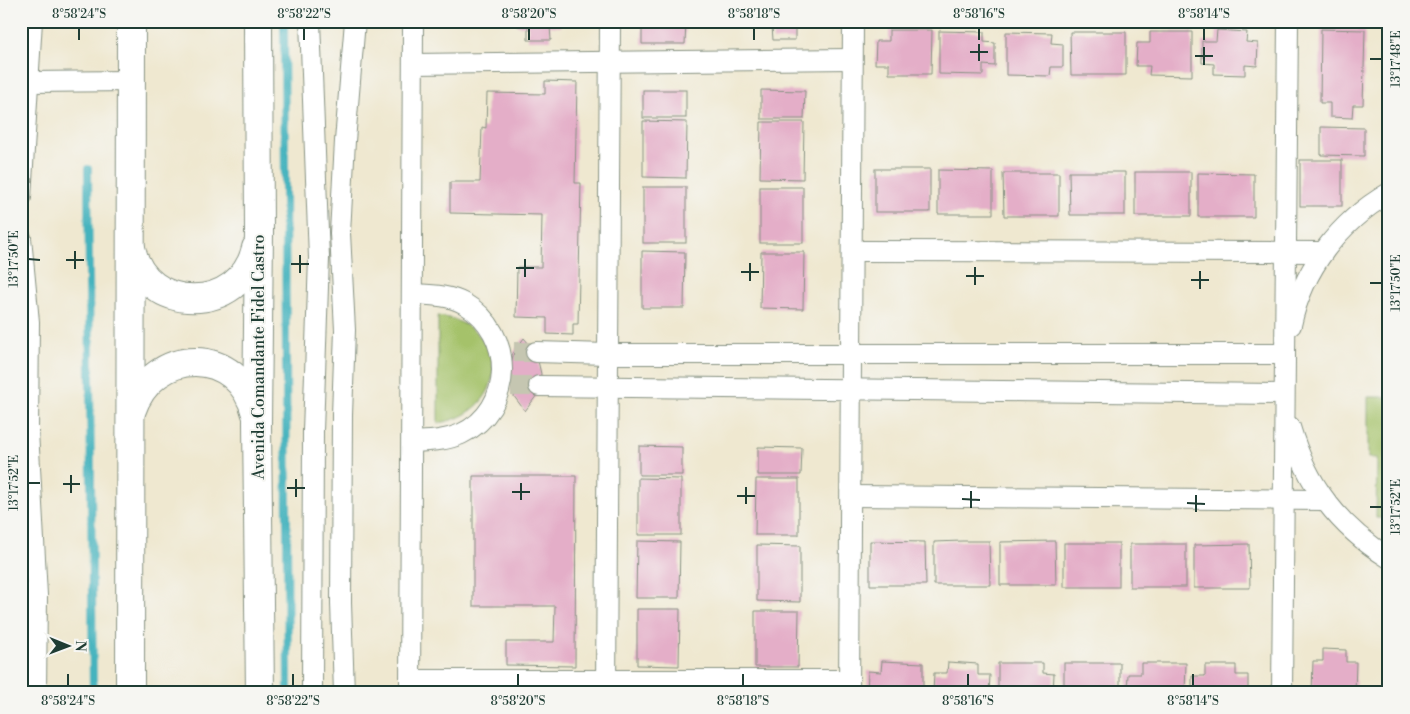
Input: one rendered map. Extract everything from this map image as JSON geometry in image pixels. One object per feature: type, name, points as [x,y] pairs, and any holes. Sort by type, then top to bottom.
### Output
[{"type":"highway","points":[[130,693],[131,21]]},
{"type":"highway","name":"Avenida Comandante Fidel Castro","points":[[258,21],[259,232],[257,424],[260,693]]},
{"type":"highway","points":[[130,231],[136,263],[148,280],[165,292],[194,299],[214,296],[240,279],[252,262],[259,232]]},
{"type":"highway","points":[[130,423],[134,402],[146,383],[163,370],[195,362],[216,366],[235,377],[246,390],[254,404],[257,424]]},
{"type":"street","points":[[21,197],[32,21]]},
{"type":"street","points":[[310,21],[319,258],[313,431],[312,693]]},
{"type":"street","points":[[342,21],[345,141]]},
{"type":"street","points":[[344,693],[341,584],[342,415],[346,330],[340,233],[345,141],[355,21]]},
{"type":"street","points":[[413,21],[410,686],[849,686],[853,21]]},
{"type":"street","points":[[606,686],[610,21]]},
{"type":"street","points":[[1282,693],[1283,394],[1288,21]]},
{"type":"street","points":[[413,64],[852,59]]},
{"type":"street","points":[[28,82],[131,82]]},
{"type":"street","points":[[1284,354],[1301,294],[1312,266],[1351,220],[1389,193]]},
{"type":"street","points":[[21,238],[29,322],[28,431],[37,594],[36,693]]},
{"type":"street","points":[[852,251],[1323,252]]},
{"type":"street","points":[[412,442],[448,439],[472,427],[491,408],[506,386],[508,352],[485,320],[464,303],[438,295],[413,294]]},
{"type":"street","points":[[536,352],[608,354],[1284,354]]},
{"type":"street","points":[[539,386],[1283,394]]},
{"type":"street","points":[[1283,394],[1298,455],[1310,479],[1324,500],[1347,527],[1389,558]]},
{"type":"street","points":[[850,496],[1324,500]]},
{"type":"green space","points":[[438,316],[462,323],[479,335],[490,351],[493,369],[490,387],[479,403],[462,416],[438,423]]},
{"type":"green space","points":[[1368,397],[1389,397],[1389,518],[1376,518],[1377,458],[1368,458]]},
{"type":"building","points":[[517,21],[561,21],[561,27],[550,26],[551,40],[528,40],[528,26],[517,26]]},
{"type":"building","points":[[642,21],[686,21],[685,44],[642,44]]},
{"type":"building","points":[[761,21],[805,21],[805,27],[795,27],[795,40],[773,40],[772,26],[761,26]]},
{"type":"building","points":[[1321,29],[1365,30],[1363,105],[1353,105],[1352,118],[1330,117],[1330,103],[1320,103]]},
{"type":"building","points":[[889,30],[932,30],[931,74],[889,74],[889,64],[875,64],[876,41],[889,41]]},
{"type":"building","points":[[1217,30],[1247,32],[1246,42],[1258,43],[1257,66],[1245,65],[1245,75],[1214,74],[1214,64],[1202,63],[1202,41],[1216,41]]},
{"type":"building","points":[[939,31],[984,32],[984,42],[995,43],[995,66],[983,65],[983,75],[939,74]]},
{"type":"building","points":[[1006,32],[1052,33],[1051,43],[1063,44],[1063,67],[1051,67],[1050,76],[1006,75]]},
{"type":"building","points":[[1070,32],[1126,32],[1126,75],[1071,75]]},
{"type":"building","points":[[1150,32],[1192,32],[1192,76],[1149,75],[1150,66],[1136,66],[1137,43],[1150,43]]},
{"type":"building","points":[[545,81],[577,82],[575,183],[581,183],[578,324],[573,324],[573,335],[547,334],[547,318],[516,317],[517,267],[541,267],[542,215],[450,213],[450,182],[480,182],[482,127],[486,128],[487,93],[545,94]]},
{"type":"building","points":[[643,90],[686,90],[686,118],[643,118]]},
{"type":"building","points":[[761,90],[805,91],[804,119],[761,119]]},
{"type":"building","points":[[643,121],[687,122],[686,178],[643,177]]},
{"type":"building","points":[[761,122],[804,122],[803,179],[760,178]]},
{"type":"building","points":[[1321,127],[1364,128],[1364,156],[1321,155]]},
{"type":"building","points":[[1300,160],[1342,160],[1342,206],[1300,206]]},
{"type":"building","points":[[875,169],[930,169],[930,212],[875,212]]},
{"type":"building","points":[[938,170],[993,171],[993,214],[938,214]]},
{"type":"building","points":[[1069,172],[1125,172],[1125,215],[1070,215]]},
{"type":"building","points":[[1135,172],[1191,172],[1191,216],[1135,216]]},
{"type":"building","points":[[1003,173],[1059,173],[1059,216],[1004,216]]},
{"type":"building","points":[[1198,173],[1254,174],[1254,217],[1198,217]]},
{"type":"building","points":[[643,187],[686,187],[686,243],[643,243]]},
{"type":"building","points":[[760,187],[803,187],[803,243],[760,243]]},
{"type":"building","points":[[642,251],[685,252],[684,308],[642,308]]},
{"type":"building","points":[[761,252],[804,252],[803,309],[760,308]]},
{"type":"building","points":[[524,338],[536,352],[541,374],[537,395],[525,411],[513,395],[509,372],[514,352]]},
{"type":"building","points":[[639,446],[682,447],[682,475],[639,475]]},
{"type":"building","points":[[758,447],[802,448],[801,475],[758,475]]},
{"type":"building","points":[[473,476],[576,476],[575,666],[506,665],[506,642],[554,642],[555,606],[473,606]]},
{"type":"building","points":[[638,478],[681,479],[681,535],[638,535]]},
{"type":"building","points":[[756,479],[799,479],[799,535],[755,535]]},
{"type":"building","points":[[637,541],[680,542],[679,598],[636,598]]},
{"type":"building","points":[[870,541],[925,542],[926,585],[870,585]]},
{"type":"building","points":[[989,541],[990,585],[934,585],[934,542]]},
{"type":"building","points":[[1055,541],[1056,585],[1000,585],[1000,542]]},
{"type":"building","points":[[1064,543],[1119,543],[1119,587],[1064,587]]},
{"type":"building","points":[[1130,544],[1186,544],[1186,587],[1130,587]]},
{"type":"building","points":[[1249,544],[1250,588],[1194,588],[1194,545]]},
{"type":"building","points":[[757,545],[800,546],[800,602],[757,601]]},
{"type":"building","points":[[637,609],[680,609],[679,666],[637,665]]},
{"type":"building","points":[[755,611],[799,611],[798,667],[755,667]]},
{"type":"building","points":[[1323,649],[1346,650],[1346,662],[1356,662],[1355,693],[1312,693],[1313,661],[1323,661]]},
{"type":"building","points":[[882,661],[923,663],[923,693],[867,693],[868,671],[881,672]]},
{"type":"building","points":[[948,662],[978,664],[978,675],[990,675],[989,693],[933,693],[934,673],[947,673]]},
{"type":"building","points":[[998,663],[1043,663],[1043,673],[1054,674],[1053,693],[998,693]]},
{"type":"building","points":[[1064,663],[1120,663],[1120,693],[1064,693]]},
{"type":"building","points":[[1141,663],[1186,663],[1185,693],[1127,693],[1128,674],[1141,674]]},
{"type":"building","points":[[1205,665],[1236,665],[1236,675],[1248,675],[1248,693],[1192,693],[1192,676],[1205,676]]},
{"type":"waterway","points":[[284,21],[288,693]]},
{"type":"waterway","points":[[88,169],[93,693]]},
{"type":"tunnel","points":[[514,352],[536,352]]},
{"type":"tunnel","points":[[511,386],[539,386]]}]
